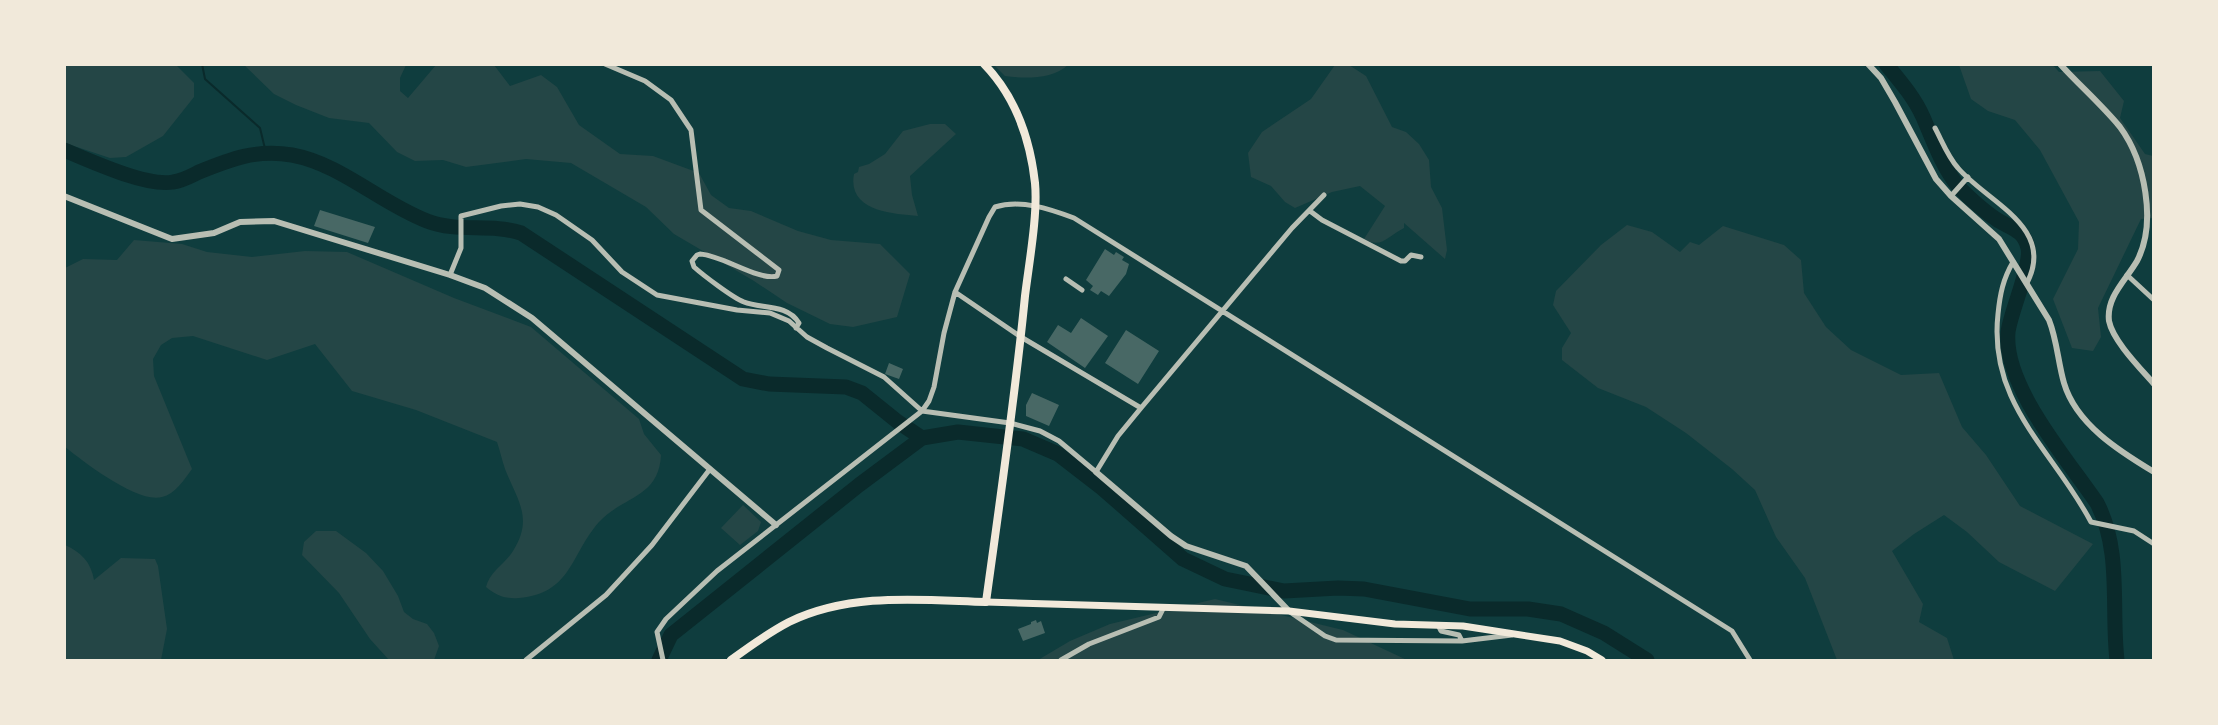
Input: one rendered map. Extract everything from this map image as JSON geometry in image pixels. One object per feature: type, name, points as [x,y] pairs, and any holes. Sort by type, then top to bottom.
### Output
[{"type":"main road","points":[[984,64],[1001,83],[1014,103],[1024,126],[1035,184],[1035,206],[1021,337],[986,602]]},
{"type":"main road","points":[[731,660],[759,639],[790,622],[851,602],[885,599],[1289,611],[1350,620],[1463,626],[1520,634],[1560,641],[1587,651],[1602,660]]},
{"type":"street","points":[[605,64],[645,81],[671,100],[691,130],[701,210],[778,270],[777,276],[771,277],[719,258],[700,254],[692,261],[694,267],[744,302],[768,305],[786,312],[799,323],[796,328]]},
{"type":"street","points":[[1868,64],[1881,78],[1936,179],[1999,239],[2027,283],[2052,326],[2064,382],[2075,410],[2089,425],[2134,460],[2154,472]]},
{"type":"street","points":[[2060,64],[2120,128],[2136,158],[2149,205],[2148,232],[2138,260],[2111,299],[2109,311],[2111,328],[2116,338],[2154,384]]},
{"type":"street","points":[[1935,128],[1954,163],[1967,178],[2022,224],[2030,236],[2033,264],[2027,283]]},
{"type":"street","points":[[1953,194],[1967,178]]},
{"type":"street","points":[[1096,472],[1119,436],[1141,408],[1292,228],[1324,195]]},
{"type":"street","points":[[64,196],[172,238],[214,233],[240,222],[274,221],[485,288],[532,318],[776,525]]},
{"type":"street","points":[[450,275],[461,248],[461,216],[501,206],[520,204],[538,207],[556,215],[592,240],[622,272],[657,295],[737,310],[770,313],[789,321],[827,348],[884,377],[922,411],[1040,431],[1059,441],[1186,546],[1246,566],[1289,611],[1325,636],[1336,640],[1462,640],[1520,634]]},
{"type":"street","points":[[663,660],[657,632],[666,619],[717,571],[922,411],[934,387],[944,333],[955,292],[995,207],[1003,205],[1035,206],[1074,218],[1224,310],[1732,631],[1750,660]]},
{"type":"street","points":[[1310,211],[1322,220],[1401,261],[1405,261],[1411,255],[1421,257]]},
{"type":"street","points":[[2012,260],[2001,290],[1996,335],[2000,370],[2013,404],[2091,522],[2134,531],[2154,544]]},
{"type":"street","points":[[2127,275],[2154,300]]},
{"type":"street","points":[[1066,279],[1082,290]]},
{"type":"street","points":[[955,292],[1021,337],[1141,408]]},
{"type":"street","points":[[526,660],[606,596],[652,545],[710,469]]},
{"type":"street","points":[[1061,660],[1089,644],[1159,617],[1164,607]]},
{"type":"street","points":[[1438,625],[1441,631],[1459,635],[1462,640]]},
{"type":"shaded area","points":[[2052,64],[2059,72],[2100,71],[2124,101],[2120,118],[2145,154],[2153,156],[2153,218],[2141,219],[2098,308],[2101,337],[2093,351],[2072,348],[2053,299],[2078,249],[2079,222],[2040,150],[2015,120],[1988,111],[1971,99],[1959,65]]},
{"type":"shaded area","points":[[64,65],[176,65],[194,83],[194,97],[163,136],[126,157],[110,158],[65,143]]},
{"type":"shaded area","points":[[244,65],[406,65],[400,78],[400,91],[408,98],[436,65],[494,65],[510,86],[541,75],[557,87],[579,125],[620,154],[653,156],[699,173],[711,195],[729,208],[751,211],[798,231],[831,240],[880,244],[910,274],[897,317],[853,327],[830,324],[787,303],[674,234],[646,207],[571,163],[526,159],[466,167],[443,160],[415,161],[397,152],[369,123],[329,118],[296,105],[274,94]]},
{"type":"shaded area","points":[[994,65],[1068,65],[1055,73],[1021,78],[1005,76]]},
{"type":"shaded area","points":[[1335,65],[1349,65],[1366,76],[1392,127],[1406,132],[1419,144],[1429,160],[1431,187],[1442,208],[1447,250],[1445,259],[1404,223],[1404,228],[1384,241],[1375,243],[1364,239],[1385,206],[1360,186],[1332,192],[1295,208],[1285,202],[1271,186],[1251,177],[1248,153],[1262,132],[1311,99]]},
{"type":"shaded area","points":[[930,124],[945,124],[956,134],[910,176],[918,216],[884,212],[864,203],[857,196],[854,186],[854,174],[858,172],[859,167],[885,154],[903,131]]},
{"type":"shaded area","points":[[1627,225],[1652,232],[1680,252],[1690,242],[1699,245],[1723,226],[1784,245],[1801,260],[1804,293],[1826,327],[1851,350],[1901,375],[1939,373],[1962,427],[1986,455],[2020,506],[2093,544],[2055,591],[1999,562],[1967,532],[1944,515],[1892,551],[1923,604],[1919,622],[1947,638],[1954,660],[1837,660],[1805,578],[1776,537],[1755,490],[1686,433],[1646,407],[1598,388],[1562,360],[1562,348],[1571,333],[1553,305],[1556,291],[1601,245]]},
{"type":"shaded area","points":[[134,240],[182,244],[207,252],[252,257],[305,251],[347,252],[454,298],[531,327],[639,419],[644,434],[661,455],[659,469],[647,488],[608,513],[599,522],[568,570],[550,589],[536,595],[519,598],[501,596],[486,587],[494,572],[513,551],[519,539],[523,519],[497,442],[416,410],[352,391],[315,344],[267,360],[193,336],[172,338],[161,345],[153,359],[154,376],[192,469],[179,486],[167,495],[152,497],[139,494],[112,480],[65,447],[65,268],[83,259],[117,260]]},
{"type":"shaded area","points":[[743,505],[761,522],[758,531],[740,545],[721,528]]},
{"type":"shaded area","points":[[316,531],[336,531],[366,553],[383,571],[398,596],[404,612],[413,619],[427,624],[434,633],[439,646],[434,660],[389,660],[370,639],[339,593],[302,555],[304,542]]},
{"type":"shaded area","points":[[65,545],[84,558],[94,580],[121,558],[155,559],[167,629],[161,660],[65,660]]},
{"type":"shaded area","points":[[1215,599],[1343,630],[1407,660],[1038,660],[1070,641],[1110,624]]},
{"type":"building","points":[[320,210],[375,227],[368,243],[314,226]]},
{"type":"building","points":[[1105,249],[1114,255],[1116,252],[1124,257],[1122,260],[1129,264],[1126,274],[1109,296],[1101,291],[1098,295],[1090,290],[1093,286],[1086,280]]},
{"type":"building","points":[[1081,318],[1108,336],[1085,368],[1047,342],[1058,325],[1071,333]]},
{"type":"building","points":[[1126,330],[1159,351],[1138,384],[1105,363]]},
{"type":"building","points":[[889,363],[903,369],[899,379],[885,374]]},
{"type":"building","points":[[1032,393],[1059,405],[1049,426],[1026,416],[1026,405]]},
{"type":"building","points":[[1036,620],[1037,623],[1041,621],[1045,633],[1023,641],[1018,629]]},
{"type":"waterway","points":[[202,64],[205,79],[260,128],[266,153]]},
{"type":"waterway","points":[[1886,64],[1915,103],[1943,161],[1958,186],[1996,219],[2020,233],[2026,242],[2027,265],[2008,332],[2009,353],[2026,398],[2040,422],[2097,503],[2105,521],[2113,560],[2117,660]]},
{"type":"waterway","points":[[64,150],[118,172],[162,183],[180,181],[222,163],[255,154],[279,153],[310,160],[344,175],[427,221],[450,227],[498,229],[521,233],[743,379],[769,384],[846,387],[862,393],[922,438]]},
{"type":"waterway","points":[[659,660],[671,635],[859,485],[922,438],[958,432],[1023,439],[1058,454],[1102,488],[1183,559],[1225,579],[1284,591],[1364,589],[1470,609],[1528,609],[1561,614],[1604,633],[1647,660]]}]
